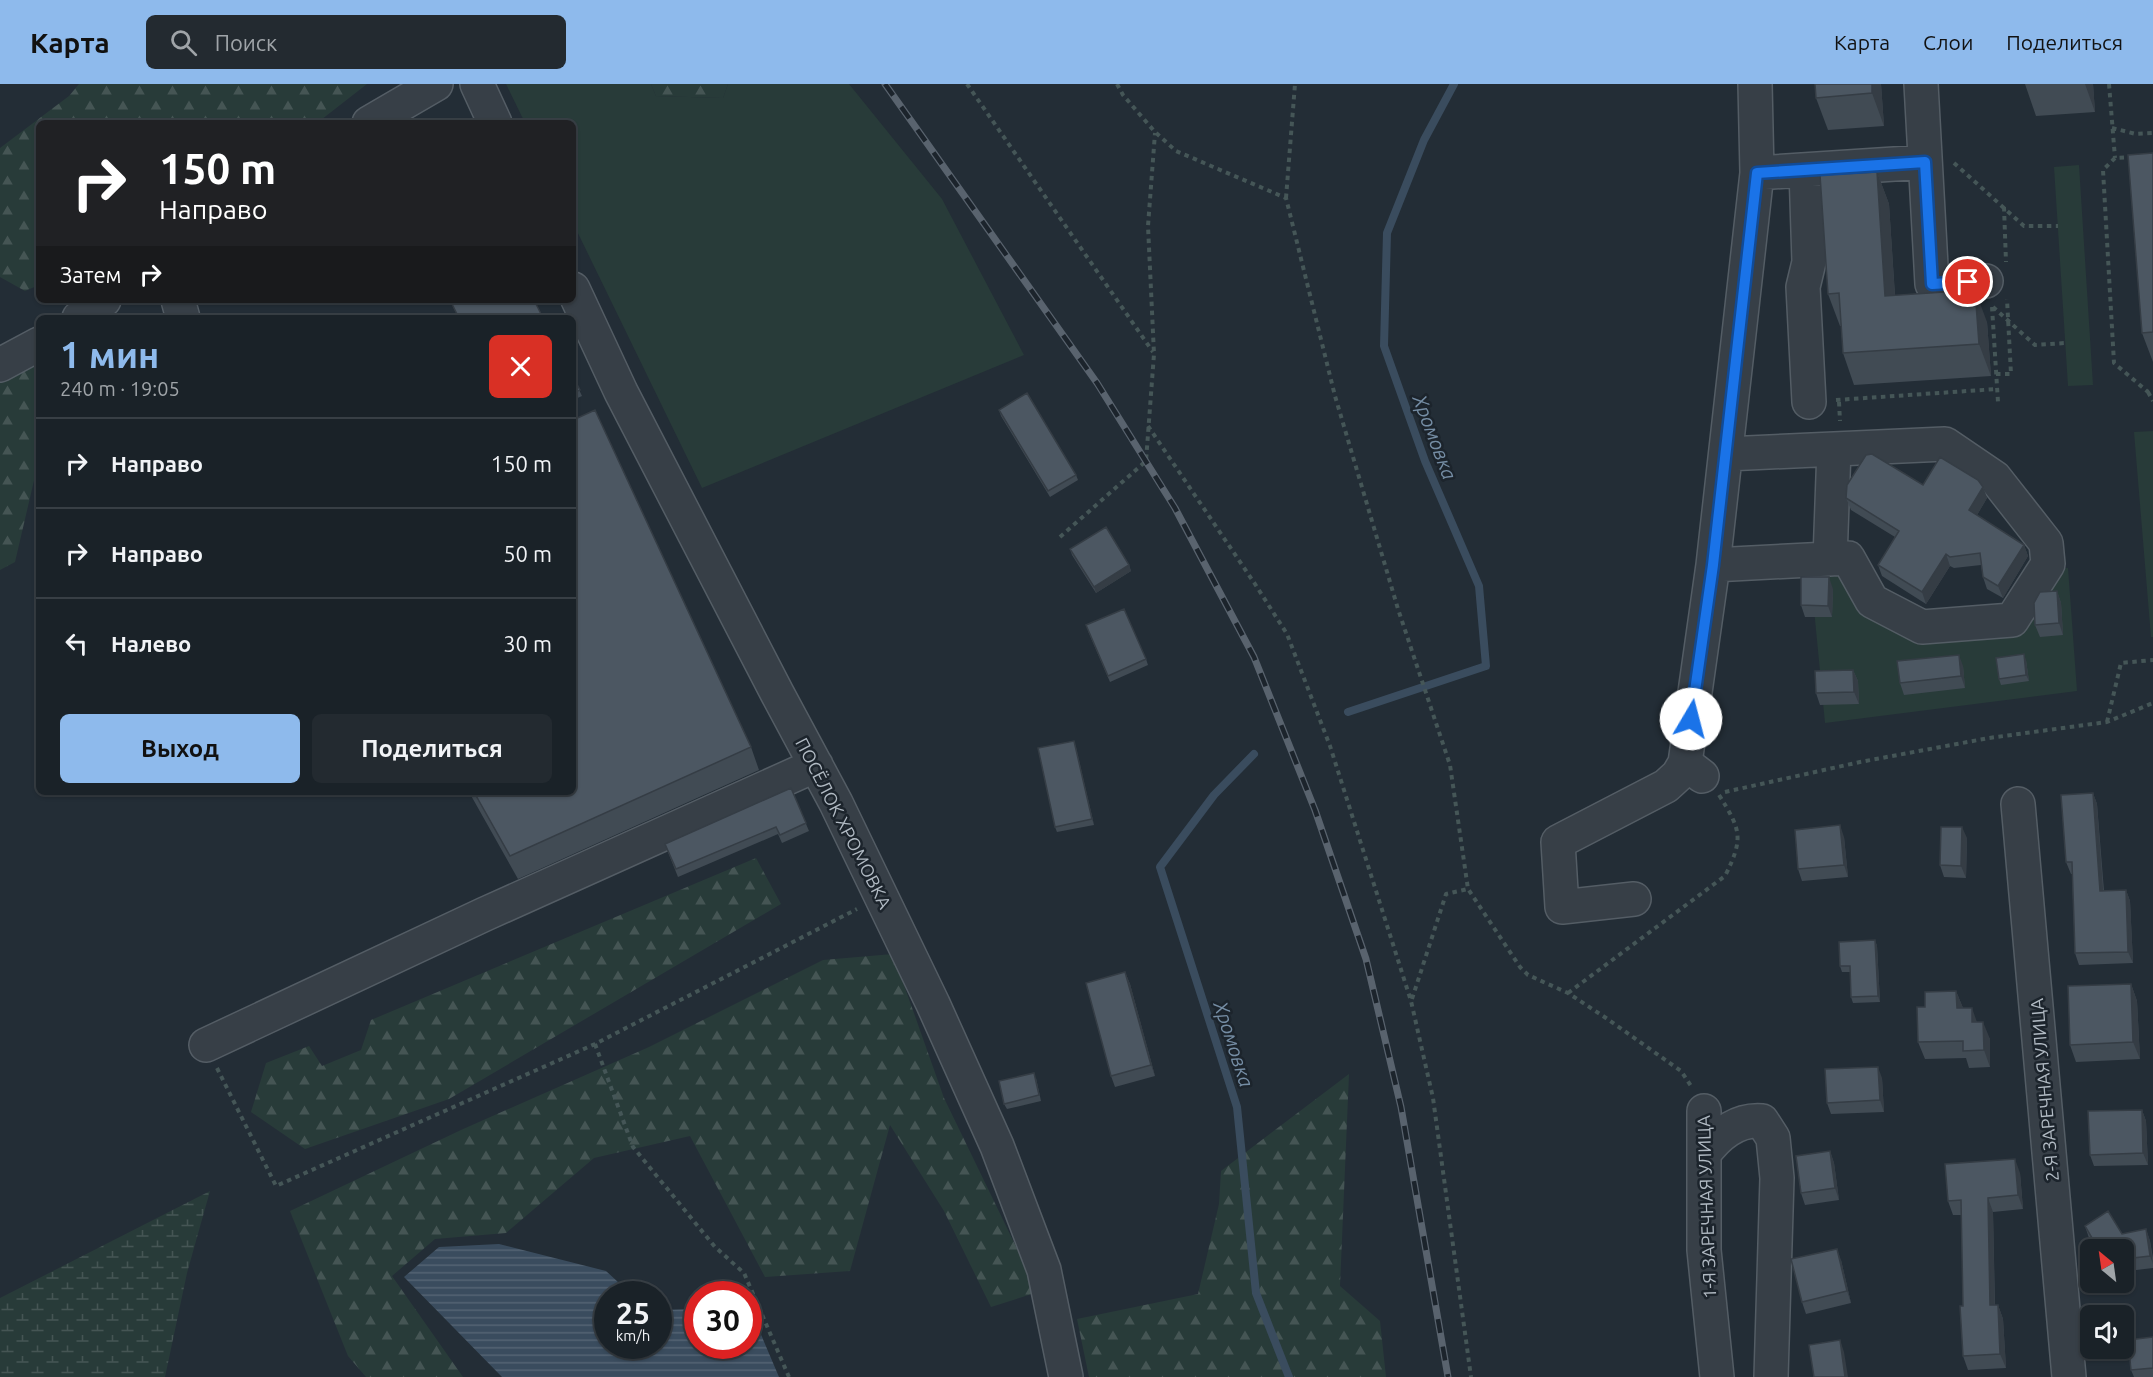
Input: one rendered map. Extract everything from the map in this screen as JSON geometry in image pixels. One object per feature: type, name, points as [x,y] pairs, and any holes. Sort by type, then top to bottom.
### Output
[{"type":"street","points":[[374,120],[436,84]]},
{"type":"street","points":[[477,84],[494,120]]},
{"type":"street","points":[[1634,899],[1562,907],[1558,842],[1666,786],[1678,775],[1702,778],[1713,565],[1757,173],[1755,84]]},
{"type":"street","points":[[1921,84],[1932,284],[1992,285]]},
{"type":"street","points":[[1757,173],[1925,162]]},
{"type":"street","points":[[1806,170],[1809,262],[1803,287],[1809,402]]},
{"type":"street","name":"ПОСЁЛОК ХРОМОВКА","points":[[576,295],[621,392],[816,765],[881,897],[997,1146],[1044,1270],[1066,1377]]},
{"type":"street","points":[[83,315],[100,303]]},
{"type":"street","points":[[0,365],[36,346]]},
{"type":"street","points":[[1713,565],[1848,558],[1872,601],[1922,627],[2012,620],[2048,564],[2046,543],[1995,478],[1945,444],[1726,454]]},
{"type":"street","points":[[1830,559],[1834,449]]},
{"type":"street","points":[[206,1045],[484,914],[816,765]]},
{"type":"street","name":"2-Я ЗАРЕЧНАЯ УЛИЦА","points":[[2018,804],[2069,1377]]},
{"type":"street","name":"1-Я ЗАРЕЧНАЯ УЛИЦА","points":[[1704,1111],[1704,1250],[1717,1377]]},
{"type":"street","points":[[1704,1154],[1715,1140],[1731,1128],[1746,1122],[1762,1120],[1773,1138],[1777,1178],[1771,1377]]},
{"type":"path","points":[[967,84],[1154,354]]},
{"type":"path","points":[[1117,84],[1123,95],[1155,132],[1176,151],[1286,198]]},
{"type":"path","points":[[1295,84],[1286,198],[1335,396],[1398,609],[1450,765],[1468,889],[1446,894],[1411,1001]]},
{"type":"path","points":[[2109,84],[2115,158]]},
{"type":"path","points":[[2112,128],[2136,134],[2153,133]]},
{"type":"path","points":[[1060,537],[1146,461],[1154,354],[1148,226],[1155,132]]},
{"type":"path","points":[[2144,156],[2115,158],[2103,170],[2114,363],[2151,391],[2153,400]]},
{"type":"path","points":[[1925,162],[1951,161],[2024,226],[2058,226]]},
{"type":"path","points":[[1998,402],[1992,285],[2005,255]]},
{"type":"path","points":[[1992,285],[2035,345],[2065,343]]},
{"type":"path","points":[[1996,374],[2010,374]]},
{"type":"path","points":[[1809,402],[1997,389]]},
{"type":"path","points":[[1148,426],[1287,634],[1330,746],[1411,1001],[1432,1098],[1471,1377]]},
{"type":"path","points":[[2107,722],[2121,663],[2153,660]]},
{"type":"path","points":[[1702,778],[1785,777],[1989,738],[2107,722],[2153,703]]},
{"type":"path","points":[[1568,993],[1725,876],[1737,852],[1738,832],[1730,812],[1702,778]]},
{"type":"path","name":"1-Я ЗАРЕЧНАЯ УЛИЦА","points":[[1468,889],[1520,967],[1528,975],[1568,993],[1681,1071],[1704,1111]]},
{"type":"path","points":[[206,1045],[276,1186],[595,1044],[881,897]]},
{"type":"path","points":[[595,1044],[633,1147],[715,1247],[744,1273],[789,1377]]},
{"type":"green space","points":[[79,84],[367,84],[321,120],[37,120],[69,96]]},
{"type":"green space","points":[[506,84],[651,84],[656,96],[723,98],[728,84],[849,84],[942,199],[1024,355],[702,488],[576,229],[576,120],[524,120]]},
{"type":"green space","points":[[651,84],[728,84],[723,98],[656,96]]},
{"type":"green space","points":[[36,121],[36,286],[25,291],[0,277],[0,148]]},
{"type":"green space","points":[[2079,165],[2093,385],[2068,386],[2054,167]]},
{"type":"green space","points":[[36,359],[36,472],[15,562],[0,570],[0,376]]},
{"type":"green space","points":[[2153,431],[2153,637],[2151,637],[2134,432]]},
{"type":"green space","points":[[2068,568],[2077,691],[1825,723],[1811,578],[1850,576],[1868,607],[2012,630],[2053,570]]},
{"type":"green space","points":[[756,858],[781,904],[449,1099],[305,1149],[251,1112],[266,1063],[309,1046],[322,1066],[361,1050],[371,1020]]},
{"type":"green space","points":[[893,954],[944,1098],[1038,1292],[991,1307],[944,1211],[890,1125],[850,1271],[765,1277],[690,1136],[594,1158],[506,1233],[435,1239],[392,1276],[463,1377],[366,1377],[348,1356],[290,1211],[461,1130],[649,1047],[823,960]]},
{"type":"green space","points":[[1349,1074],[1340,1286],[1380,1321],[1386,1377],[1089,1377],[1077,1319],[1198,1294],[1219,1204],[1221,1171]]},
{"type":"green space","points":[[210,1191],[187,1273],[165,1377],[0,1377],[0,1298]]},
{"type":"water","points":[[499,1244],[606,1271],[617,1281],[594,1281],[594,1359],[672,1359],[672,1310],[684,1309],[684,1359],[762,1359],[762,1337],[779,1377],[502,1377],[404,1277],[439,1247]]},
{"type":"building","points":[[1815,84],[1872,84],[1872,93],[1816,98]]},
{"type":"building","points":[[2153,153],[2153,332],[2142,333],[2128,155]]},
{"type":"building","points":[[1877,172],[1885,296],[1975,290],[1979,344],[1843,353],[1839,293],[1828,294],[1820,175]]},
{"type":"building","points":[[452,303],[536,303],[542,315],[458,315]]},
{"type":"building","points":[[1027,393],[1076,475],[1048,491],[999,410]]},
{"type":"building","points":[[595,410],[751,747],[510,856],[476,795],[576,795],[576,419]]},
{"type":"building","points":[[1872,454],[1923,485],[1940,457],[1978,480],[1983,487],[1969,510],[2024,545],[1998,586],[1983,577],[1980,553],[1950,557],[1946,554],[1922,592],[1878,565],[1899,531],[1846,498],[1847,485],[1866,455]]},
{"type":"building","points":[[1106,527],[1129,565],[1094,587],[1070,549]]},
{"type":"building","points":[[1801,577],[1829,577],[1828,606],[1801,605]]},
{"type":"building","points":[[2057,591],[2059,623],[2035,625],[2034,603],[2040,592]]},
{"type":"building","points":[[1124,609],[1146,659],[1108,676],[1086,625]]},
{"type":"building","points":[[2024,654],[2026,675],[1999,679],[1996,658]]},
{"type":"building","points":[[1959,655],[1961,676],[1900,683],[1897,661]]},
{"type":"building","points":[[1853,670],[1854,692],[1816,693],[1815,671]]},
{"type":"building","points":[[1074,741],[1092,819],[1055,827],[1038,748]]},
{"type":"building","points":[[791,788],[806,823],[780,835],[776,827],[676,869],[665,844]]},
{"type":"building","points":[[2093,793],[2100,891],[2126,890],[2128,952],[2075,953],[2072,862],[2066,862],[2061,795]]},
{"type":"building","points":[[1840,825],[1844,865],[1798,869],[1795,830]]},
{"type":"building","points":[[1941,827],[1962,827],[1961,866],[1940,865]]},
{"type":"building","points":[[1875,940],[1878,996],[1851,997],[1850,966],[1840,966],[1839,942]]},
{"type":"building","points":[[1125,972],[1151,1065],[1111,1076],[1086,983]]},
{"type":"building","points":[[2131,984],[2133,1042],[2070,1045],[2068,986]]},
{"type":"building","points":[[1956,991],[1957,1008],[1972,1008],[1972,1022],[1983,1022],[1984,1050],[1963,1051],[1963,1041],[1918,1042],[1917,1007],[1925,1007],[1925,992]]},
{"type":"building","points":[[1878,1067],[1880,1100],[1827,1103],[1825,1069]]},
{"type":"building","points":[[1034,1073],[1039,1095],[1004,1104],[999,1081]]},
{"type":"building","points":[[2142,1110],[2143,1153],[2090,1155],[2088,1111]]},
{"type":"building","points":[[1830,1151],[1835,1188],[1801,1193],[1796,1156]]},
{"type":"building","points":[[2015,1159],[2018,1195],[1988,1198],[1990,1305],[1998,1305],[2000,1354],[1963,1356],[1960,1306],[1963,1306],[1961,1200],[1948,1201],[1945,1164]]},
{"type":"building","points":[[2108,1211],[2122,1234],[2146,1229],[2150,1256],[2134,1258],[2134,1239],[2093,1239],[2085,1226]]},
{"type":"building","points":[[1837,1249],[1847,1291],[1802,1302],[1791,1259]]},
{"type":"building","points":[[2153,1337],[2153,1368],[2131,1370],[2130,1359],[2134,1359],[2134,1339]]},
{"type":"building","points":[[1840,1340],[1845,1377],[1814,1377],[1809,1345]]},
{"type":"waterway","name":"Хромовка","points":[[1348,712],[1486,666],[1479,586],[1425,461],[1384,346],[1387,233],[1424,140],[1454,84]]},
{"type":"waterway","name":"Хромовка","points":[[1254,754],[1214,795],[1160,867],[1237,1107],[1256,1293],[1289,1377]]},
{"type":"railway","points":[[885,84],[1097,383],[1175,508],[1254,657],[1315,810],[1366,959],[1401,1107],[1448,1377]]},
{"type":"route","points":[[1691,719],[1713,565],[1757,173],[1925,162],[1932,284],[1968,282]]}]
